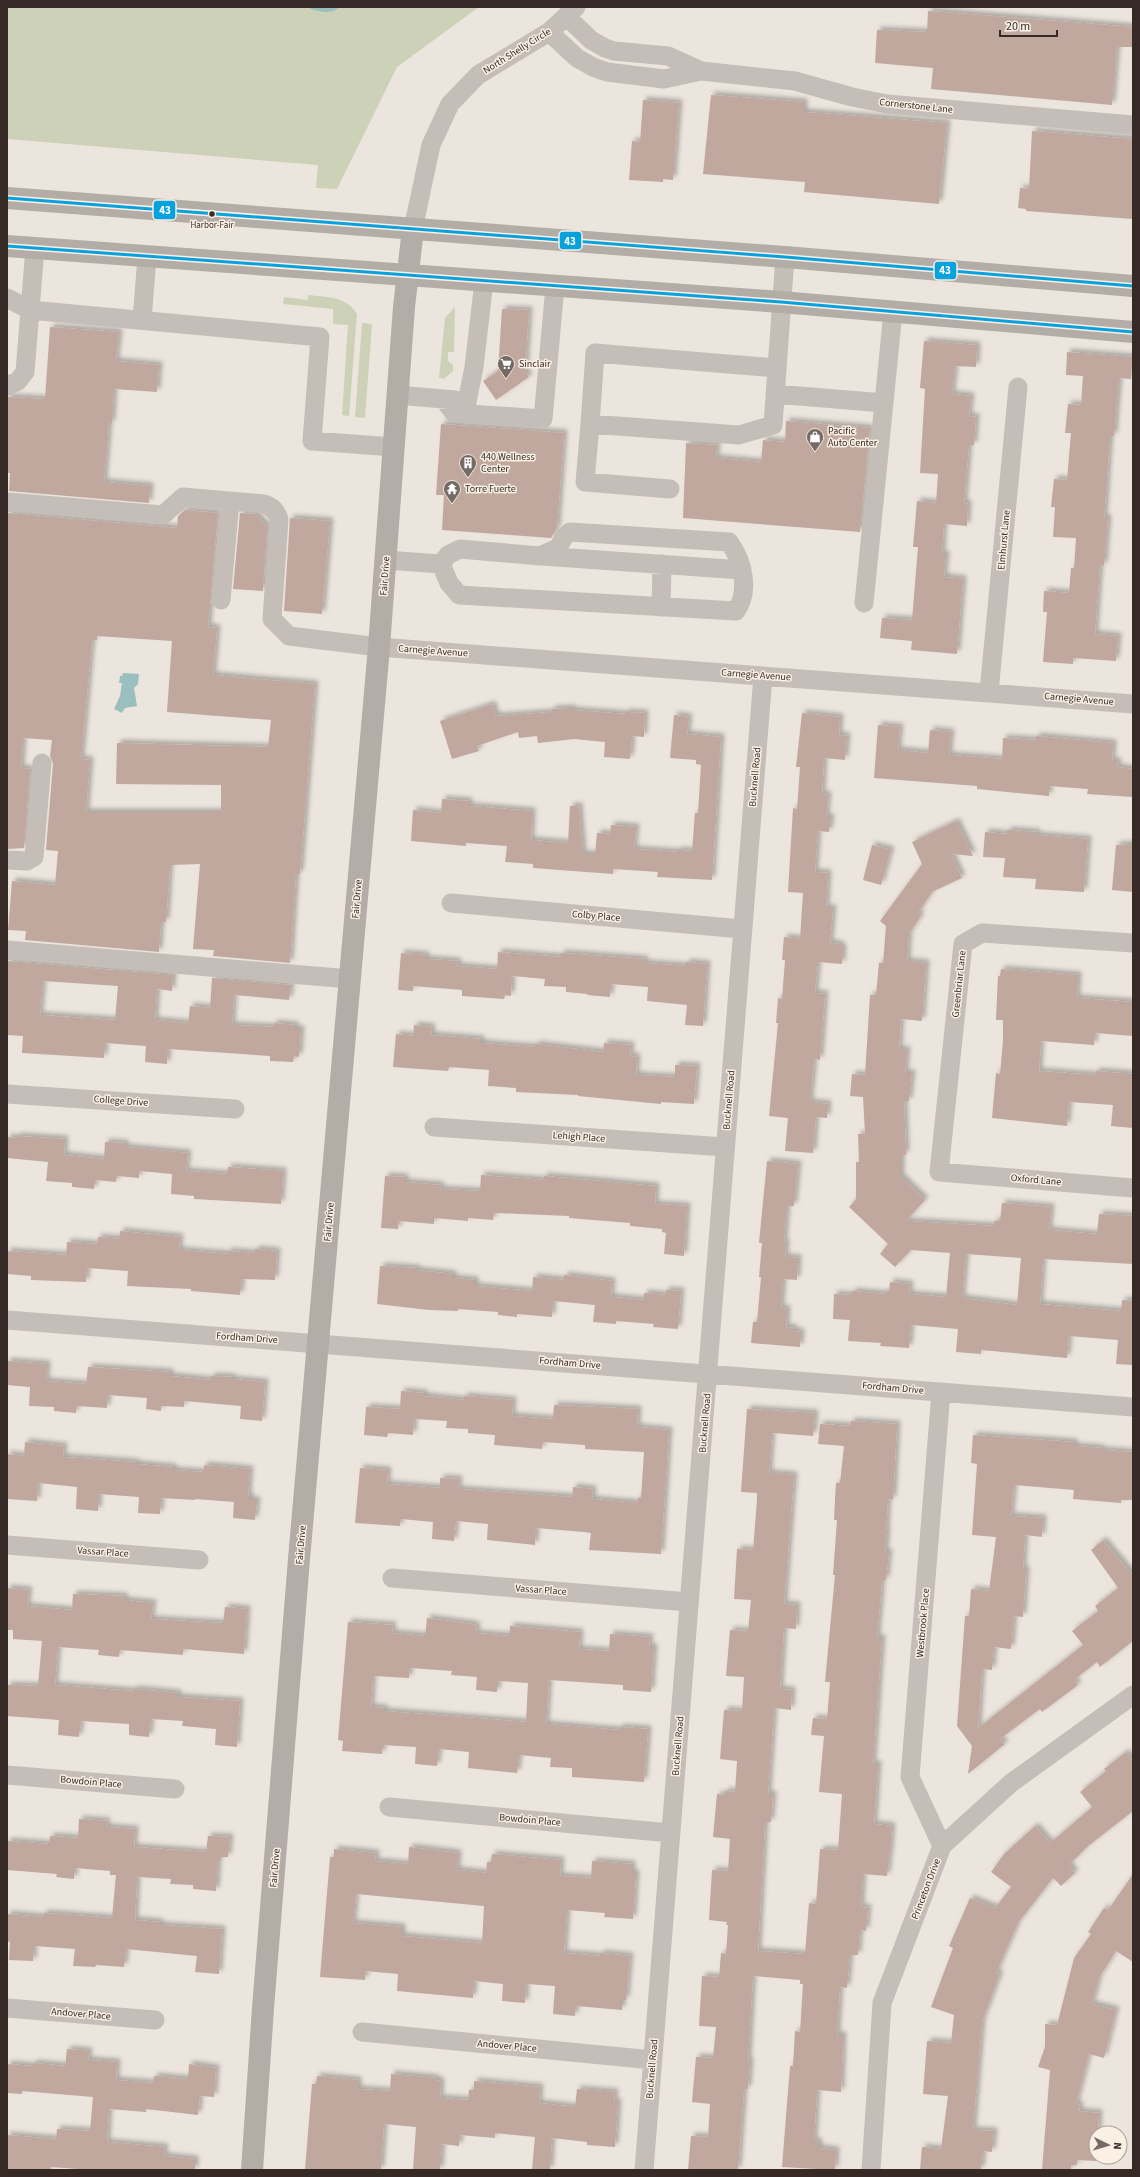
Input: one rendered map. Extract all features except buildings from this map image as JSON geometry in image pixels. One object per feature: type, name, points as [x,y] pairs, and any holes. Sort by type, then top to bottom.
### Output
[{"type":"main road","points":[[7,198],[785,257],[1133,286]]},
{"type":"main road","name":"Fair Drive","points":[[252,2170],[263,2008],[318,1344],[380,648],[397,395],[407,274],[413,229]]},
{"type":"main road","points":[[7,246],[781,302],[1133,332]]},
{"type":"street","name":"North Shelly Circle","points":[[413,229],[431,145],[450,104],[478,75],[550,32],[572,12]]},
{"type":"street","name":"Cornerstone Lane","points":[[572,12],[591,40],[605,48],[614,51],[668,56],[701,71]]},
{"type":"street","name":"Cornerstone Lane","points":[[550,32],[577,58],[607,72],[664,79],[701,71],[795,81],[852,97],[887,104],[1133,125]]},
{"type":"street","points":[[637,76],[643,65],[640,53]]},
{"type":"street","points":[[7,386],[18,381],[25,372],[34,248]]},
{"type":"street","points":[[142,320],[146,257]]},
{"type":"street","points":[[590,424],[739,435],[772,425],[785,257]]},
{"type":"street","points":[[467,402],[474,367],[484,281]]},
{"type":"street","points":[[442,399],[454,413],[543,419],[555,286]]},
{"type":"street","points":[[7,298],[30,310],[320,337],[312,441],[394,447]]},
{"type":"street","points":[[864,603],[893,312]]},
{"type":"street","points":[[670,489],[585,482],[595,353],[776,368]]},
{"type":"street","name":"Elmhurst Lane","points":[[989,692],[1018,387]]},
{"type":"street","points":[[775,394],[884,403]]},
{"type":"street","points":[[397,395],[467,402],[544,407]]},
{"type":"street","name":"Carnegie Avenue","points":[[7,502],[163,515],[183,498],[264,504],[276,511],[279,519],[272,619],[284,632],[290,636],[380,648],[989,692],[1133,704]]},
{"type":"street","points":[[221,600],[230,501]]},
{"type":"street","points":[[441,564],[448,583],[459,595],[736,611],[742,601],[742,570],[738,554],[729,542],[570,532],[564,537],[558,548],[540,556]]},
{"type":"street","points":[[441,564],[448,555],[460,549],[742,570]]},
{"type":"street","points":[[386,560],[441,564]]},
{"type":"street","points":[[661,607],[662,564]]},
{"type":"street","name":"Bucknell Road","points":[[644,2170],[689,1602],[709,1374],[725,1147],[763,676]]},
{"type":"street","points":[[7,860],[27,862],[34,857],[42,763]]},
{"type":"street","name":"Colby Place","points":[[451,903],[742,929]]},
{"type":"street","name":"Greenbriar Lane","points":[[939,1172],[963,944],[982,933],[1133,943]]},
{"type":"street","points":[[7,950],[350,979]]},
{"type":"street","name":"College Drive","points":[[7,1094],[236,1109]]},
{"type":"street","name":"Lehigh Place","points":[[434,1127],[725,1147]]},
{"type":"street","name":"Oxford Lane","points":[[939,1172],[1133,1188]]},
{"type":"street","name":"Fordham Drive","points":[[7,1320],[1133,1407]]},
{"type":"street","name":"Westbrook Place","points":[[941,1392],[910,1777],[942,1846]]},
{"type":"street","name":"Vassar Place","points":[[7,1545],[199,1560]]},
{"type":"street","name":"Vassar Place","points":[[392,1578],[689,1602]]},
{"type":"street","name":"Princeton Drive","points":[[871,2170],[882,2003],[942,1846],[1011,1783],[1133,1695]]},
{"type":"street","name":"Bowdoin Place","points":[[7,1774],[175,1789]]},
{"type":"street","name":"Bowdoin Place","points":[[389,1807],[671,1833]]},
{"type":"street","name":"Andover Place","points":[[7,2008],[155,2020]]},
{"type":"street","name":"Andover Place","points":[[362,2032],[653,2060]]},
{"type":"green space","points":[[7,7],[479,7],[397,67],[337,189],[316,188],[318,165],[7,139]]},
{"type":"green space","points":[[308,295],[336,298],[353,308],[357,314],[349,416],[342,415],[348,325],[333,324],[333,309],[283,304],[284,297],[308,300]]},
{"type":"green space","points":[[455,307],[454,352],[448,352],[448,361],[453,365],[453,371],[444,379],[439,378],[445,318]]},
{"type":"green space","points":[[362,323],[372,324],[365,418],[355,417]]},
{"type":"water","points":[[306,7],[340,7],[336,10],[323,12]]},
{"type":"water","points":[[123,673],[139,674],[138,684],[134,688],[137,706],[125,708],[122,713],[114,709],[120,696],[122,683],[119,683],[120,676],[122,676]]},
{"type":"transit line","name":"43","points":[[7,198],[785,257],[1133,286]]},
{"type":"transit line","name":"43","points":[[7,246],[781,302],[1133,332]]},
{"type":"place","name":"Harbor-Fair","points":[[212,214]]},
{"type":"place","name":"Sinclair","points":[[506,379]]},
{"type":"place","name":"Pacific Auto Center","points":[[815,452]]},
{"type":"place","name":"440 Wellness Center","points":[[468,478]]},
{"type":"place","name":"Torre Fuerte","points":[[452,504]]}]
